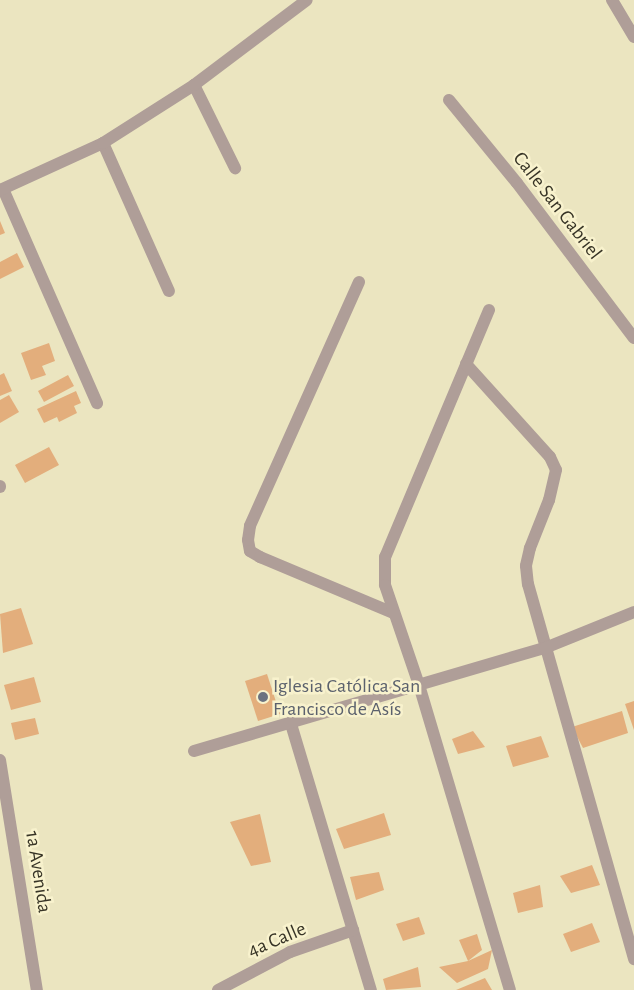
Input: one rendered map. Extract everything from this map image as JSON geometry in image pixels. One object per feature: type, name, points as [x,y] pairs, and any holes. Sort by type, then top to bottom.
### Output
[{"type":"street","points":[[97,403],[1,190],[103,143],[194,85],[307,0]]},
{"type":"street","points":[[612,0],[634,37]]},
{"type":"street","points":[[194,85],[235,168]]},
{"type":"street","name":"Calle San Gabriel","points":[[449,100],[517,183],[634,338]]},
{"type":"street","points":[[103,143],[169,291]]},
{"type":"street","points":[[359,282],[250,526],[248,540],[250,551],[260,557],[393,613]]},
{"type":"street","points":[[489,310],[385,558],[384,585],[419,685],[510,990]]},
{"type":"street","points":[[466,364],[550,457],[556,470],[526,566],[546,648],[634,958]]},
{"type":"street","points":[[194,751],[546,648],[634,612]]},
{"type":"street","points":[[291,724],[371,990]]},
{"type":"street","name":"1a Avenida","points":[[0,760],[37,990]]},
{"type":"street","name":"4a Calle","points":[[218,990],[290,952],[353,930]]},
{"type":"building","points":[[0,221],[5,233],[0,235]]},
{"type":"building","points":[[17,253],[24,267],[0,279],[0,262]]},
{"type":"building","points":[[49,343],[55,361],[42,366],[46,375],[31,380],[21,353]]},
{"type":"building","points":[[4,373],[12,391],[0,396],[0,375]]},
{"type":"building","points":[[68,375],[74,386],[44,402],[38,391]]},
{"type":"building","points":[[76,391],[81,403],[74,406],[77,413],[59,422],[57,417],[44,423],[37,409]]},
{"type":"building","points":[[9,395],[19,412],[0,423],[0,400]]},
{"type":"building","points":[[49,447],[59,465],[25,483],[15,465]]},
{"type":"building","points":[[21,608],[33,644],[3,653],[0,614]]},
{"type":"building","name":"Iglesia Católica San Francisco de Asís","points":[[267,674],[280,714],[258,721],[245,681]]},
{"type":"building","points":[[34,677],[41,702],[11,710],[4,685]]},
{"type":"building","points":[[634,701],[634,730],[625,704]]},
{"type":"building","points":[[622,711],[628,733],[583,748],[572,727]]},
{"type":"building","points":[[35,718],[39,734],[15,740],[11,723]]},
{"type":"building","points":[[473,731],[485,747],[458,754],[452,739]]},
{"type":"building","points":[[541,736],[549,757],[513,767],[506,746]]},
{"type":"building","points":[[384,813],[391,835],[344,849],[336,829]]},
{"type":"building","points":[[260,814],[271,862],[251,866],[230,822]]},
{"type":"building","points":[[592,865],[600,885],[571,893],[560,876]]},
{"type":"building","points":[[379,872],[384,890],[356,900],[350,877]]},
{"type":"building","points":[[540,885],[543,907],[518,913],[513,893]]},
{"type":"building","points":[[419,917],[425,934],[403,941],[396,924]]},
{"type":"building","points":[[592,923],[600,942],[571,952],[563,934]]},
{"type":"building","points":[[477,934],[482,950],[468,961],[459,940]]},
{"type":"building","points":[[492,950],[488,969],[457,983],[439,967],[468,961]]},
{"type":"building","points":[[418,967],[421,987],[386,990],[383,979]]},
{"type":"building","points":[[485,978],[492,990],[456,990]]},
{"type":"place","name":"Iglesia Católica San Francisco de Asís","points":[[263,697]]}]
